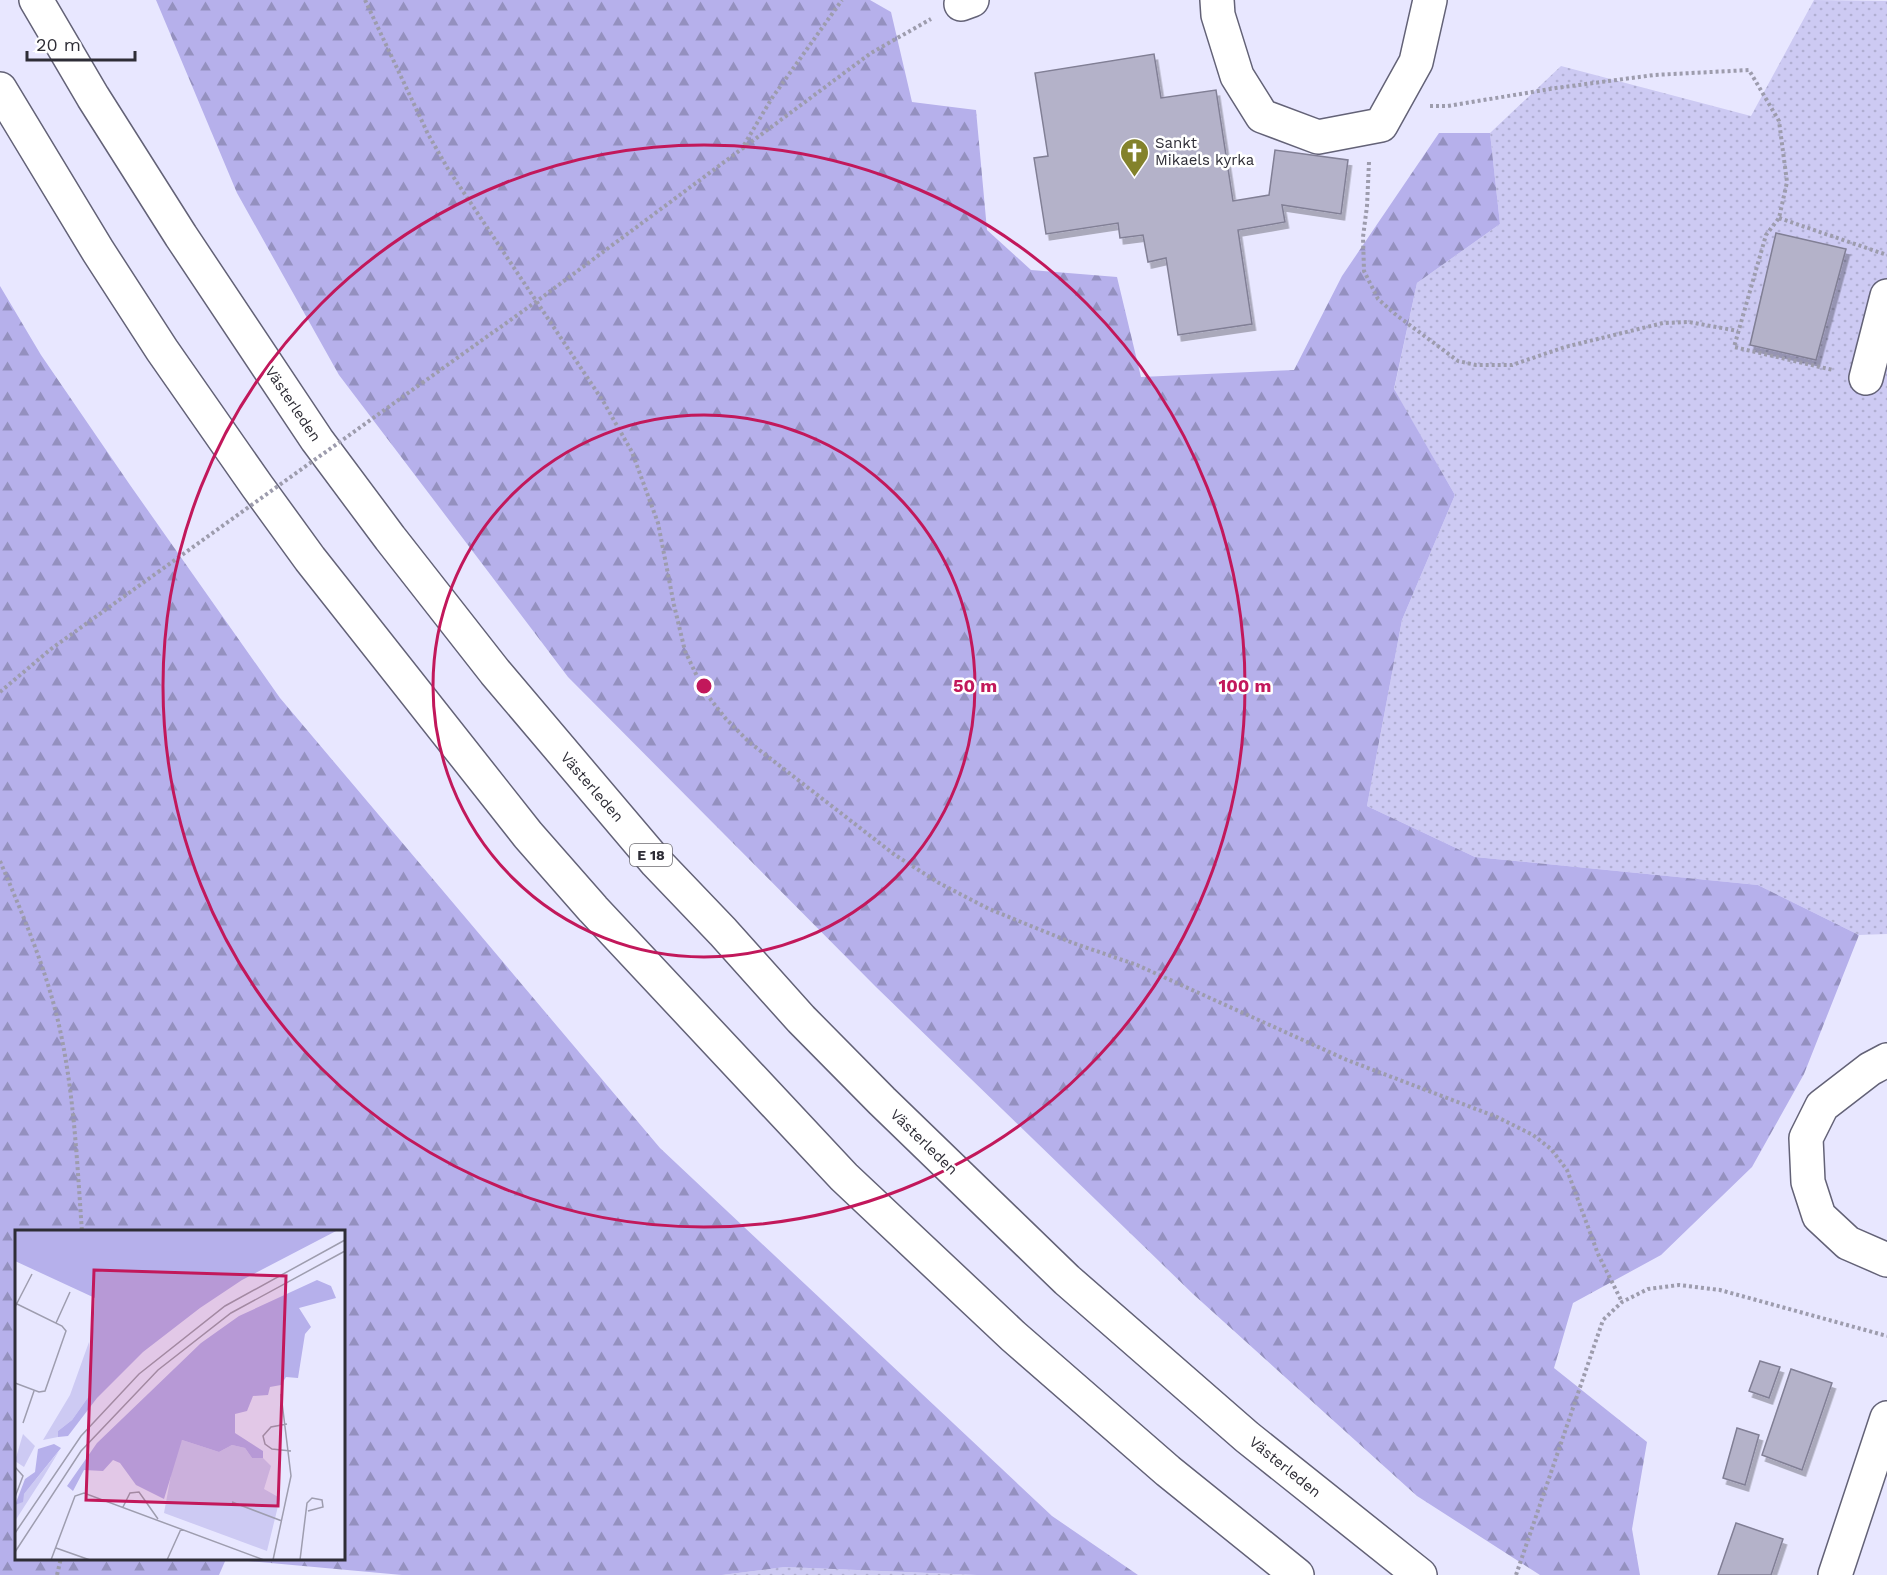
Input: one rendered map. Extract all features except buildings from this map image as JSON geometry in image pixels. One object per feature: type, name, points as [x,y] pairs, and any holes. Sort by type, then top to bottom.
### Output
[{"type":"main road","name":"Västerleden","points":[[36,0],[93,97],[317,440],[495,672],[656,862],[801,1019],[1067,1280],[1247,1437],[1420,1575]]},
{"type":"main road","points":[[1216,0],[1218,15],[1237,76],[1262,116],[1317,137],[1381,125],[1416,62],[1430,0]]},
{"type":"main road","points":[[0,89],[98,251],[156,340],[257,486],[310,559],[528,835],[609,926],[843,1177],[1013,1336],[1168,1471],[1297,1575]]},
{"type":"main road","points":[[1866,378],[1887,296]]},
{"type":"main road","points":[[1887,1060],[1870,1069],[1822,1106],[1806,1138],[1808,1182],[1819,1216],[1848,1243],[1887,1260]]},
{"type":"main road","points":[[1834,1575],[1887,1418]]},
{"type":"path","points":[[365,0],[428,134],[448,169],[603,401],[632,452],[658,523],[685,651],[704,691],[726,719],[749,742],[895,855],[939,883],[989,909],[1073,943],[1137,964],[1327,1052],[1497,1117],[1533,1135],[1551,1149],[1566,1170],[1598,1254],[1622,1302]]},
{"type":"path","points":[[742,148],[772,98],[842,0]]},
{"type":"path","points":[[0,692],[51,649],[537,301],[871,53],[909,30],[967,2]]},
{"type":"path","points":[[1391,108],[1448,106],[1654,75],[1749,70],[1779,121],[1786,182],[1779,218],[1766,235],[1734,347],[1866,378]]},
{"type":"path","points":[[1364,129],[1369,167],[1363,237],[1364,271],[1378,298],[1395,314],[1458,362],[1476,365],[1512,365],[1565,347],[1663,323],[1689,322],[1739,331]]},
{"type":"path","points":[[1779,218],[1887,255]]},
{"type":"path","points":[[0,861],[36,947],[58,1021],[70,1096],[82,1230]]},
{"type":"path","points":[[1516,1575],[1602,1320],[1622,1302],[1648,1289],[1678,1285],[1720,1290],[1887,1336]]},
{"type":"path","points":[[57,1575],[61,1560]]},
{"type":"shaded area","points":[[1814,0],[1887,1],[1887,934],[1859,935],[1758,885],[1475,857],[1367,806],[1402,620],[1455,495],[1394,390],[1417,283],[1500,224],[1490,133],[1561,66],[1751,116]]},
{"type":"shaded area","points":[[785,1567],[977,1575],[722,1575]]},
{"type":"green space","points":[[156,0],[870,0],[891,12],[912,102],[976,110],[987,230],[1031,270],[1117,277],[1141,377],[1294,370],[1342,276],[1439,133],[1490,133],[1500,224],[1417,283],[1394,389],[1455,495],[1402,620],[1367,806],[1475,857],[1758,885],[1859,935],[1804,1074],[1752,1167],[1661,1255],[1573,1303],[1554,1368],[1647,1442],[1632,1529],[1640,1575],[1540,1575],[1417,1496],[1193,1294],[876,987],[568,677],[339,375],[237,193]]},
{"type":"green space","points":[[0,286],[41,355],[280,698],[660,1148],[1052,1516],[1138,1575],[977,1575],[785,1567],[722,1575],[402,1575],[237,1560],[345,1560],[345,1230],[15,1230],[15,1560],[226,1560],[219,1575],[0,1575]]},
{"type":"place","name":"Sankt Mikaels kyrka","points":[[1134,178]]}]
